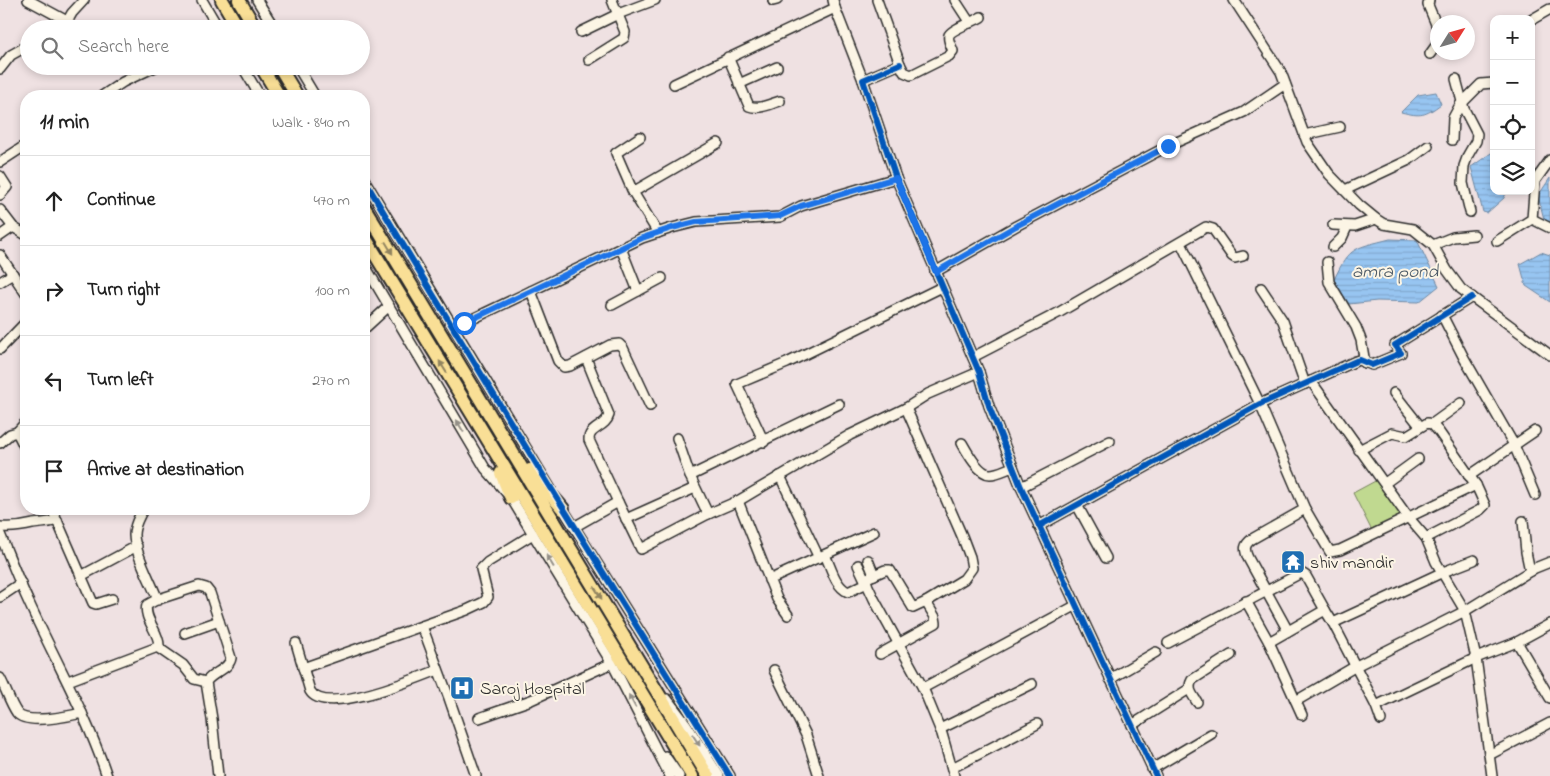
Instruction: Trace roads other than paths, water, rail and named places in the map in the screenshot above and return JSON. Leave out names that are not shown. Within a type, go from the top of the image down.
[{"type":"highway","points":[[222,0],[234,20]]},
{"type":"highway","points":[[239,0],[251,20]]},
{"type":"highway","points":[[267,75],[276,90]]},
{"type":"highway","points":[[284,75],[293,90]]},
{"type":"highway","points":[[370,217],[708,776]]},
{"type":"highway","points":[[370,246],[488,440],[537,531],[692,776]]},
{"type":"highway","points":[[497,426],[563,509]]},
{"type":"highway","points":[[488,440],[511,498]]},
{"type":"street","points":[[28,0],[68,20],[84,0]]},
{"type":"street","points":[[202,0],[214,20]]},
{"type":"street","points":[[258,0],[269,20]]},
{"type":"street","points":[[589,60],[624,38],[625,32],[612,0]]},
{"type":"street","points":[[581,32],[618,14],[655,0]]},
{"type":"street","points":[[877,0],[900,64],[904,72],[911,75],[948,56],[953,51],[949,35],[981,17]]},
{"type":"street","points":[[955,0],[970,23]]},
{"type":"street","points":[[1234,0],[1282,72],[1307,142],[1329,174],[1376,219],[1384,224],[1412,229],[1433,245],[1447,270],[1461,289],[1550,355]]},
{"type":"street","points":[[1428,0],[1432,15]]},
{"type":"street","points":[[674,84],[834,4],[863,80],[896,178],[973,357],[989,406],[1013,466],[1075,606],[1154,772],[1211,734]]},
{"type":"street","points":[[1535,18],[1550,10]]},
{"type":"street","points":[[0,69],[12,55],[20,50]]},
{"type":"street","points":[[728,57],[749,106],[754,108],[780,101]]},
{"type":"street","points":[[863,80],[900,64]]},
{"type":"street","points":[[739,84],[777,67]]},
{"type":"street","points":[[111,90],[138,75]]},
{"type":"street","points":[[247,75],[256,90]]},
{"type":"street","points":[[302,75],[311,90]]},
{"type":"street","points":[[1456,79],[1462,102],[1477,134],[1476,141],[1464,166],[1463,183],[1470,212]]},
{"type":"street","points":[[1452,140],[1453,118],[1456,110],[1481,84],[1490,83]]},
{"type":"street","points":[[936,272],[1016,226],[1168,146],[1244,112],[1285,84]]},
{"type":"street","points":[[1304,135],[1340,126]]},
{"type":"street","points":[[640,137],[616,153],[633,192],[658,233]]},
{"type":"street","points":[[633,192],[718,143]]},
{"type":"street","points":[[1345,190],[1409,160],[1428,146]]},
{"type":"street","points":[[0,162],[20,149]]},
{"type":"street","points":[[1532,219],[1535,181],[1550,160]]},
{"type":"street","points":[[0,176],[7,187],[0,195]]},
{"type":"street","points":[[454,330],[621,248],[672,228],[696,222],[780,216],[801,206],[896,178]]},
{"type":"street","points":[[370,189],[574,527],[730,776]]},
{"type":"street","points":[[0,210],[13,226],[20,231]]},
{"type":"street","points":[[1333,225],[1356,226],[1376,219]]},
{"type":"street","points":[[1532,219],[1540,225],[1550,228]]},
{"type":"street","points":[[1496,240],[1532,219]]},
{"type":"street","points":[[0,236],[13,226]]},
{"type":"street","points":[[973,357],[1058,313],[1209,227],[1213,229],[1232,256],[1235,258],[1243,256]]},
{"type":"street","points":[[1333,247],[1342,238],[1346,227]]},
{"type":"street","points":[[1433,245],[1453,237],[1474,235]]},
{"type":"street","points":[[1181,242],[1260,404],[1305,510],[1330,552],[1334,552],[1476,485]]},
{"type":"street","points":[[621,248],[638,291]]},
{"type":"street","points":[[0,255],[20,285]]},
{"type":"street","points":[[1327,262],[1330,282],[1356,327],[1361,340],[1365,363]]},
{"type":"street","points":[[0,282],[13,274]]},
{"type":"street","points":[[370,274],[485,468],[537,531],[612,663],[670,776]]},
{"type":"street","points":[[612,305],[662,278]]},
{"type":"street","points":[[764,442],[737,384],[787,363],[942,287]]},
{"type":"street","points":[[1261,288],[1283,321],[1308,383],[1408,517],[1426,538],[1436,562],[1465,611],[1476,658],[1492,776]]},
{"type":"street","points":[[531,291],[560,365],[564,367],[570,366],[610,345],[619,344],[623,348],[650,406]]},
{"type":"street","points":[[1039,526],[1260,404],[1356,361],[1360,360],[1372,365],[1400,353],[1395,345],[1472,297]]},
{"type":"street","points":[[370,323],[389,306]]},
{"type":"street","points":[[1442,315],[1464,358],[1514,445],[1535,495]]},
{"type":"street","points":[[0,349],[20,328]]},
{"type":"street","points":[[586,358],[609,415],[606,422],[590,433],[588,436],[589,440],[641,549],[708,514],[738,501],[850,435],[906,408],[928,394],[979,372]]},
{"type":"street","points":[[1394,394],[1420,426]]},
{"type":"street","points":[[1359,450],[1387,434],[1396,433],[1406,436],[1420,426],[1427,423],[1432,424],[1461,403]]},
{"type":"street","points":[[690,476],[764,442],[839,404]]},
{"type":"street","points":[[780,476],[822,556],[843,590],[848,592],[874,575],[888,569],[910,606],[916,608],[964,579],[972,568],[962,536],[906,408]]},
{"type":"street","points":[[1426,538],[1480,510],[1485,504],[1476,485],[1432,424]]},
{"type":"street","points":[[0,443],[20,429]]},
{"type":"street","points":[[1469,476],[1535,431]]},
{"type":"street","points":[[17,432],[20,438]]},
{"type":"street","points":[[677,438],[690,476],[708,514]]},
{"type":"street","points":[[1022,487],[1110,440]]},
{"type":"street","points":[[962,443],[984,473],[995,473],[1013,466]]},
{"type":"street","points":[[1385,484],[1418,460]]},
{"type":"street","points":[[626,519],[695,488]]},
{"type":"street","points":[[738,501],[777,599],[788,615]]},
{"type":"street","points":[[574,527],[618,502]]},
{"type":"street","points":[[1077,505],[1106,558]]},
{"type":"street","points":[[1288,631],[1248,558],[1245,545],[1252,539],[1305,510]]},
{"type":"street","points":[[55,515],[93,603],[96,604],[112,599]]},
{"type":"street","points":[[139,515],[134,534],[158,600]]},
{"type":"street","points":[[0,527],[24,527],[58,520]]},
{"type":"street","points":[[1523,521],[1530,571]]},
{"type":"street","points":[[303,668],[484,602],[488,597],[481,568],[537,531]]},
{"type":"street","points":[[770,580],[874,532]]},
{"type":"street","points":[[0,534],[2,548],[68,681],[107,776]]},
{"type":"street","points":[[81,576],[137,546]]},
{"type":"street","points":[[868,560],[874,575]]},
{"type":"street","points":[[1333,623],[1443,572],[1474,560]]},
{"type":"street","points":[[1296,701],[1356,666],[1465,611],[1530,571],[1550,562]]},
{"type":"street","points":[[858,565],[923,688],[940,729],[953,772],[1037,724]]},
{"type":"street","points":[[1168,643],[1246,601],[1303,574],[1306,576],[1356,666],[1381,720]]},
{"type":"street","points":[[0,597],[21,583]]},
{"type":"street","points":[[68,681],[157,647],[159,640],[146,608],[150,603],[203,586],[210,594],[231,660],[206,682],[218,776]]},
{"type":"street","points":[[1246,601],[1269,642],[1302,715]]},
{"type":"street","points":[[880,654],[936,623],[935,617],[926,602]]},
{"type":"street","points":[[923,688],[1075,606]]},
{"type":"street","points":[[1269,642],[1325,610]]},
{"type":"street","points":[[185,633],[219,621]]},
{"type":"street","points":[[1376,706],[1476,658],[1516,642],[1550,624]]},
{"type":"street","points":[[422,626],[476,776]]},
{"type":"street","points":[[1516,642],[1550,698]]},
{"type":"street","points":[[296,643],[312,695],[315,697],[331,699],[357,698],[438,670]]},
{"type":"street","points":[[157,647],[182,665],[194,679],[206,682]]},
{"type":"street","points":[[1110,679],[1156,652]]},
{"type":"street","points":[[1197,702],[1189,685],[1192,680],[1231,655]]},
{"type":"street","points":[[638,658],[686,724],[719,776]]},
{"type":"street","points":[[479,718],[531,700],[612,663]]},
{"type":"street","points":[[774,670],[806,735],[819,776]]},
{"type":"street","points":[[0,678],[17,712],[22,717],[42,719],[82,713]]},
{"type":"street","points":[[940,729],[1032,684]]},
{"type":"street","points":[[1132,725],[1190,689]]},
{"type":"street","points":[[644,723],[679,776]]},
{"type":"street","points":[[1490,754],[1550,723]]},
{"type":"water","points":[[1436,92],[1441,104],[1431,111],[1418,115],[1401,112],[1418,95]]},
{"type":"water","points":[[1490,154],[1490,195],[1505,195],[1487,213],[1483,212],[1471,167]]},
{"type":"water","points":[[1550,178],[1550,225],[1545,223],[1538,196]]},
{"type":"water","name":"amra pond","points":[[1390,239],[1417,240],[1439,286],[1419,302],[1377,301],[1349,304],[1334,280],[1344,261],[1349,254],[1361,247]]},
{"type":"water","points":[[1541,252],[1550,255],[1550,302],[1526,286],[1520,264]]},
{"type":"place","name":"shiv mandir","points":[[1293,562]]},
{"type":"place","name":"Saroj Hospital","points":[[462,688]]}]
